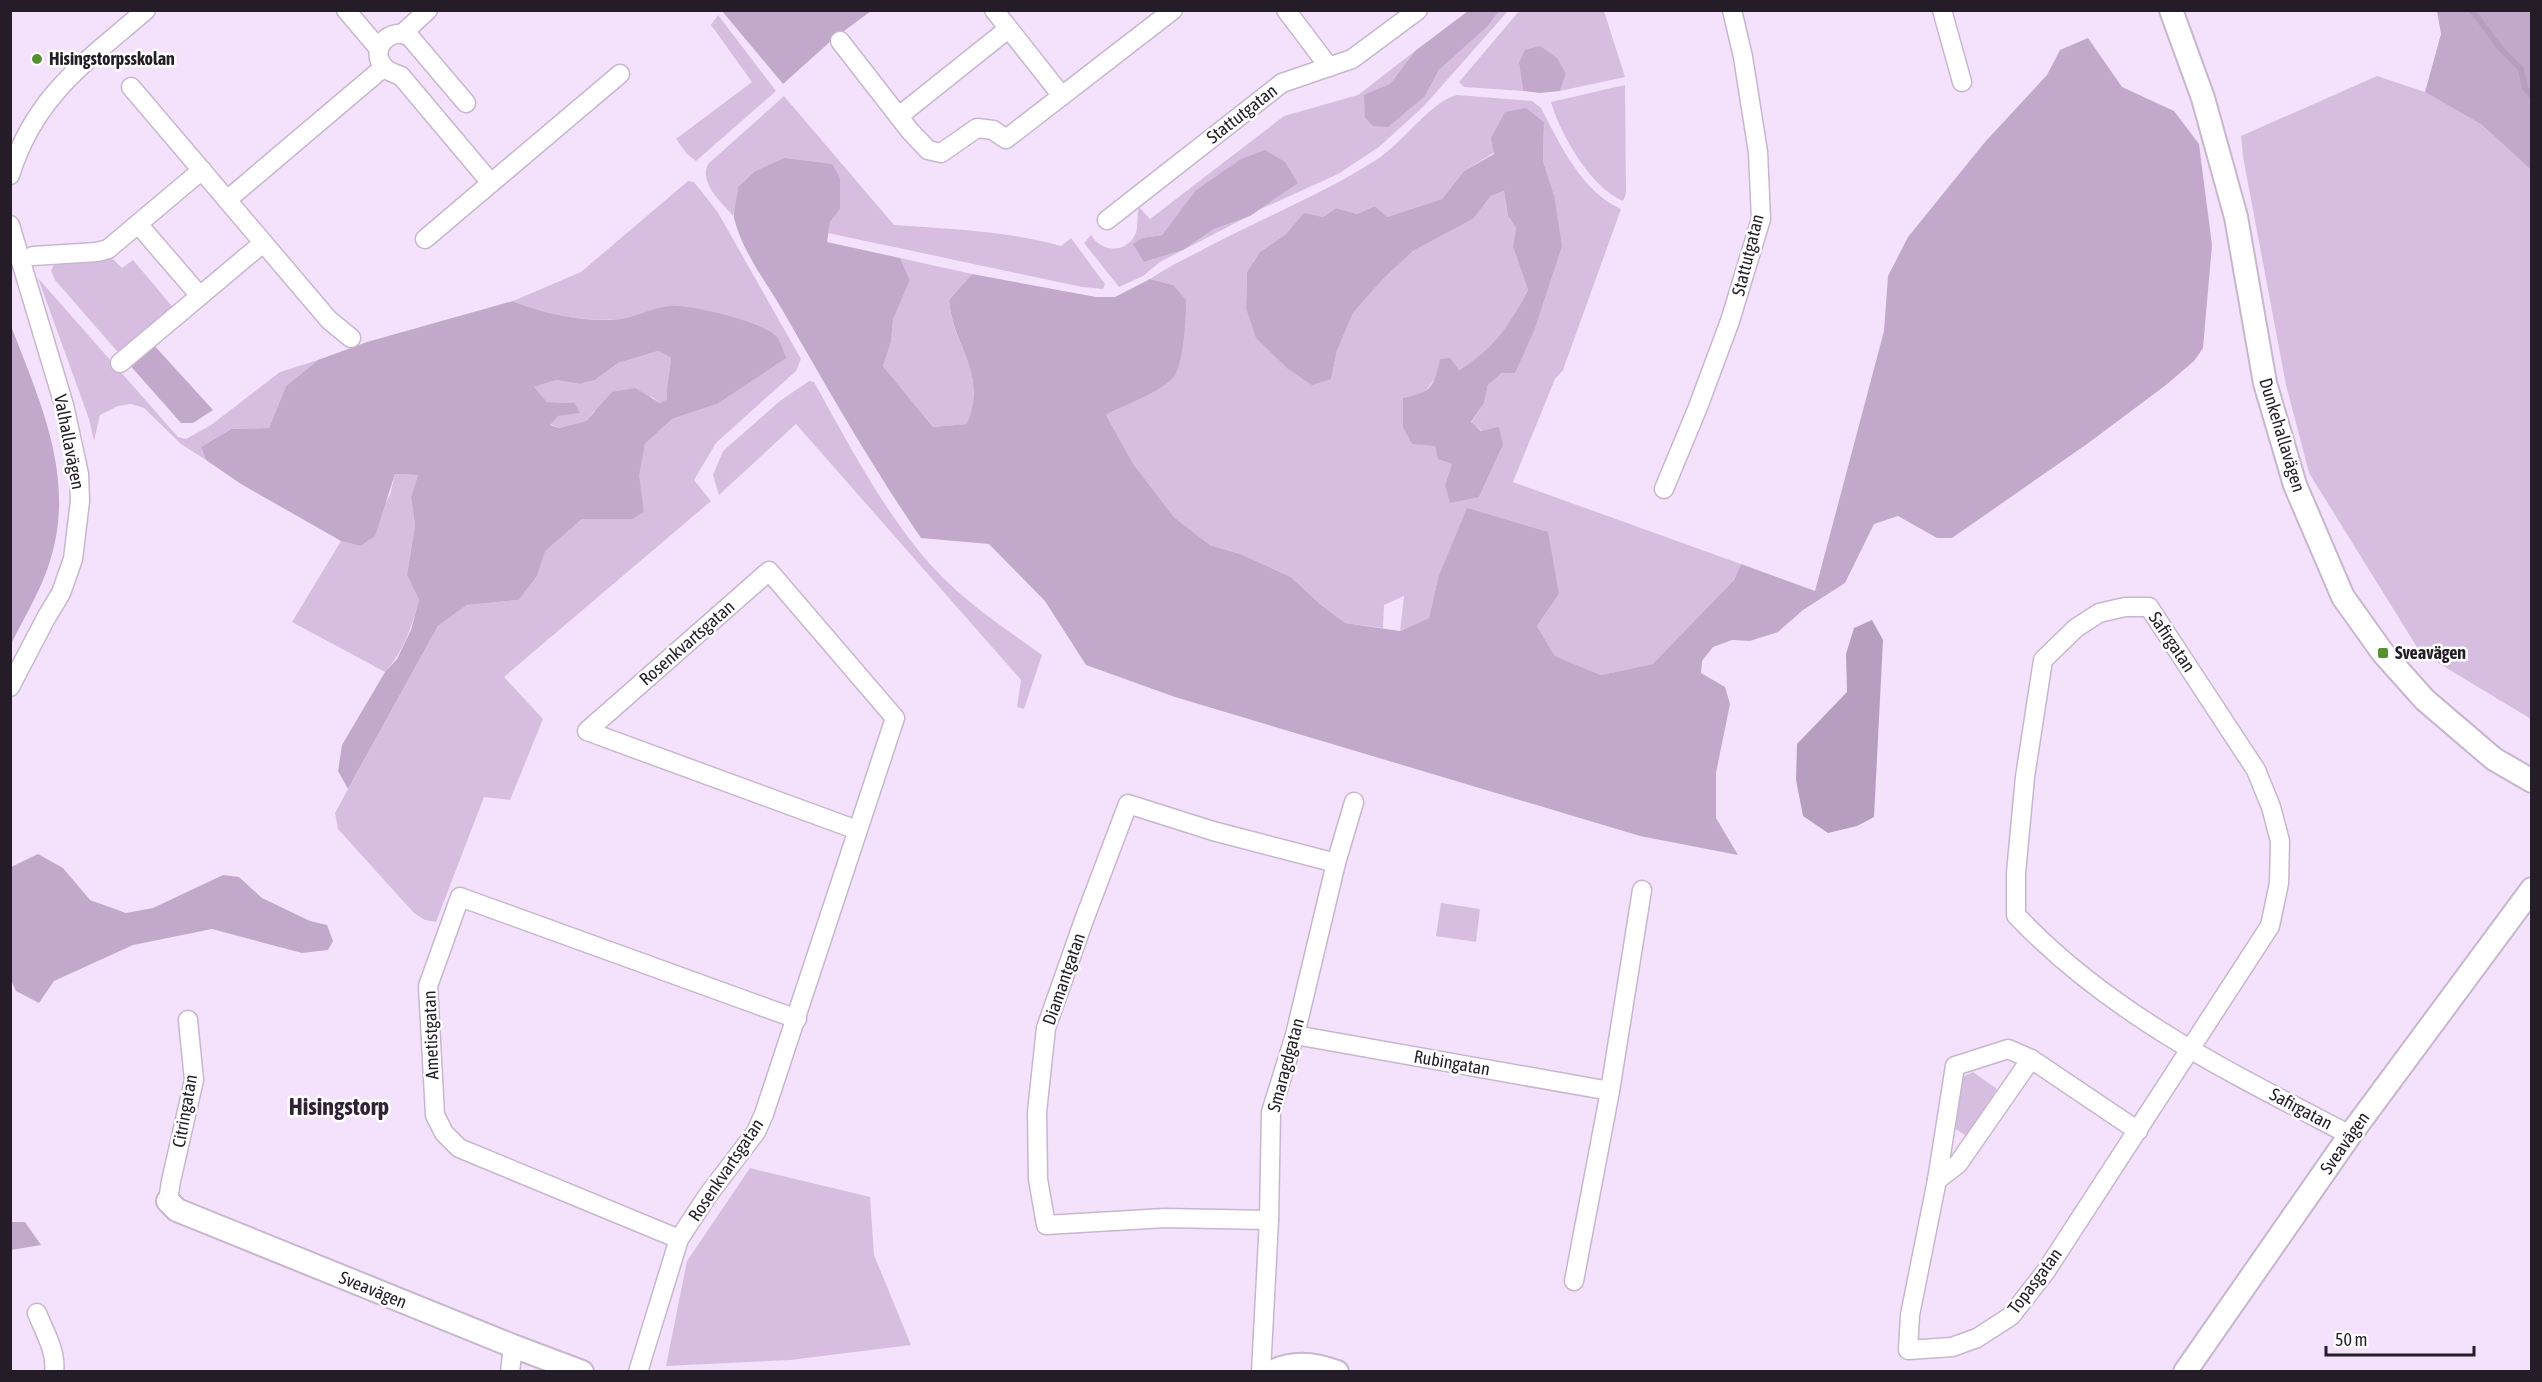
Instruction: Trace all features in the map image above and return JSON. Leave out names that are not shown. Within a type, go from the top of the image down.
[{"type":"street","points":[[10,175],[18,150],[33,121],[51,97],[70,77],[146,10]]},
{"type":"street","points":[[346,10],[381,58],[401,76],[491,183]]},
{"type":"street","points":[[227,200],[381,58],[384,39],[390,35],[403,33],[428,10]]},
{"type":"street","points":[[994,10],[1062,96]]},
{"type":"street","points":[[840,41],[928,150],[941,153],[977,128],[993,130],[1006,139],[1173,10]]},
{"type":"street","points":[[1286,10],[1329,66]]},
{"type":"street","name":"Stattutgatan","points":[[1107,220],[1282,83],[1352,58],[1418,10]]},
{"type":"street","name":"Stattutgatan","points":[[1664,489],[1730,321],[1761,219],[1758,152],[1743,57],[1732,10]]},
{"type":"street","points":[[1942,10],[1962,82]]},
{"type":"street","name":"Dunkehallavägen","points":[[2171,10],[2203,98],[2236,217],[2265,383],[2295,485],[2343,597],[2383,653],[2425,700],[2494,759],[2532,781]]},
{"type":"street","points":[[899,116],[1008,29]]},
{"type":"street","points":[[403,33],[414,41],[466,103]]},
{"type":"street","points":[[425,239],[620,74]]},
{"type":"street","points":[[131,87],[329,320],[351,338]]},
{"type":"street","points":[[33,256],[103,251],[202,171]]},
{"type":"street","points":[[138,224],[200,296]]},
{"type":"street","name":"Valhallavägen","points":[[10,225],[64,405],[79,474],[80,501],[73,560],[61,593],[10,687]]},
{"type":"street","points":[[120,363],[263,243]]},
{"type":"street","name":"Rosenkvartsgatan","points":[[638,1371],[678,1239],[756,1132],[797,1019],[895,718],[769,571],[587,731],[857,830]]},
{"type":"street","name":"Safirgatan","points":[[2189,1050],[2270,926],[2279,883],[2280,841],[2271,807],[2256,770],[2149,607],[2125,607],[2099,613],[2076,628],[2043,660],[2025,777],[2016,873],[2016,915],[2038,938],[2097,989],[2189,1050],[2350,1135]]},
{"type":"street","name":"Smaragdgatan","points":[[1261,1371],[1269,1220],[1271,1112],[1295,1035],[1336,863],[1354,802]]},
{"type":"street","name":"Diamantgatan","points":[[1269,1220],[1165,1218],[1046,1225],[1038,1179],[1037,1112],[1046,1028],[1128,804],[1213,831],[1336,863]]},
{"type":"street","name":"Sveavägen","points":[[2185,1371],[2350,1135],[2532,889]]},
{"type":"street","points":[[1574,1281],[1610,1091],[1642,890]]},
{"type":"street","name":"Ametistgatan","points":[[678,1239],[459,1148],[444,1133],[435,1115],[428,986],[460,897],[797,1019]]},
{"type":"street","name":"Citringatan","points":[[168,1201],[194,1080],[188,1020]]},
{"type":"street","name":"Rubingatan","points":[[1295,1035],[1610,1091]]},
{"type":"street","name":"Topasgatan","points":[[2138,1131],[2031,1059],[2008,1049],[1955,1066],[1937,1180],[1910,1315],[1908,1350],[1952,1347],[1977,1338],[2011,1316],[2046,1271],[2138,1131],[2189,1050]]},
{"type":"street","points":[[1937,1180],[1958,1164],[2031,1059]]},
{"type":"street","name":"Sveavägen","points":[[168,1201],[177,1210],[513,1346],[582,1371]]},
{"type":"street","points":[[37,1313],[52,1351],[54,1371]]},
{"type":"street","points":[[510,1371],[513,1346]]},
{"type":"street","points":[[1272,1371],[1296,1365],[1323,1367],[1337,1371]]},
{"type":"shaded area","points":[[1520,10],[1604,11],[1625,77],[1560,91],[1566,74],[1519,63],[1523,91],[1464,87],[1459,82]]},
{"type":"shaded area","points":[[722,11],[871,11],[832,40],[783,84]]},
{"type":"shaded area","points":[[1468,11],[1499,11],[1488,26],[1439,70],[1425,96],[1388,127],[1373,126],[1365,118],[1364,95],[1390,84],[1415,51]]},
{"type":"shaded area","points":[[1499,11],[1508,11],[1424,106],[1379,147],[1338,174],[1259,210],[1297,183],[1195,191],[1162,235],[1142,238],[1144,262],[1183,250],[1214,229],[1249,216],[1160,262],[1143,276],[1119,287],[1084,243],[1091,235],[1095,241],[1107,247],[1119,248],[1125,245],[1135,235],[1139,207],[1150,219],[1284,116],[1358,95],[1415,51],[1390,84],[1425,96],[1439,70],[1488,26]]},
{"type":"shaded area","points":[[2437,11],[2531,11],[2531,170],[2482,125],[2425,92],[2441,34]]},
{"type":"shaded area","points":[[718,15],[776,91],[696,161],[687,154],[676,139],[752,82],[711,25]]},
{"type":"shaded area","points":[[2088,38],[2122,87],[2174,111],[2199,144],[2212,245],[2203,348],[2194,361],[2166,385],[2087,444],[1952,538],[1937,538],[1898,516],[1874,524],[1845,583],[1803,610],[1778,632],[1750,641],[1732,640],[1713,647],[1702,661],[1701,673],[1725,687],[1730,704],[1716,773],[1716,818],[1738,855],[1640,836],[1175,697],[1086,665],[1045,601],[989,544],[921,538],[867,454],[755,266],[734,218],[738,187],[755,171],[784,158],[832,164],[840,178],[840,209],[830,222],[827,242],[900,258],[910,280],[893,320],[891,342],[883,366],[933,427],[967,424],[972,406],[974,389],[972,375],[956,332],[949,300],[972,274],[1096,297],[1115,297],[1150,279],[1173,285],[1186,300],[1182,349],[1175,375],[1153,392],[1106,415],[1134,465],[1174,517],[1210,545],[1243,555],[1291,577],[1345,623],[1400,631],[1429,618],[1438,578],[1467,508],[1548,532],[1559,594],[1537,626],[1555,656],[1601,675],[1653,664],[1734,580],[1741,564],[1815,591],[1884,331],[1888,276],[1908,237],[1985,142],[2047,75],[2060,50]]},
{"type":"shaded area","points":[[1540,46],[1557,58],[1566,74],[1560,91],[1540,93],[1523,91],[1519,63],[1525,50]]},
{"type":"shaded area","points":[[2377,76],[2425,92],[2482,125],[2531,170],[2531,719],[2420,652],[2309,473],[2286,385],[2241,136]]},
{"type":"shaded area","points":[[1625,85],[1626,194],[1623,201],[1600,185],[1578,159],[1555,115],[1551,102]]},
{"type":"shaded area","points":[[1457,95],[1532,101],[1541,108],[1564,151],[1583,179],[1594,191],[1621,209],[1563,370],[1555,379],[1513,482],[1741,564],[1734,580],[1654,664],[1601,675],[1555,656],[1537,626],[1559,594],[1438,578],[1429,618],[1400,631],[1404,596],[1384,605],[1383,628],[1345,623],[1291,577],[1243,555],[1210,545],[1174,517],[1134,465],[1106,415],[1154,391],[1173,285],[1150,279],[1169,267],[1355,173],[1386,153],[1437,105]],"holes":[[[1544,122],[1543,161],[1554,195],[1515,373],[1502,373],[1488,385],[1484,403],[1471,423],[1503,445],[1479,497],[1445,485],[1452,464],[1435,446],[1403,399],[1423,394],[1435,379],[1458,370],[1481,357],[1508,327],[1528,290],[1513,247],[1516,228],[1508,216],[1504,191],[1491,196],[1473,219],[1413,251],[1383,279],[1353,313],[1337,351],[1331,379],[1246,308],[1247,272],[1260,252],[1286,234],[1304,214],[1323,217],[1336,208],[1357,214],[1375,206],[1387,217],[1442,199],[1464,171]]]},
{"type":"shaded area","points":[[784,96],[894,225],[999,234],[1061,246],[1071,238],[1105,284],[1103,289],[1082,287],[828,233],[830,222],[840,209],[784,158],[755,171],[738,187],[733,216],[709,185],[706,178],[708,164]]},
{"type":"shaded area","points":[[1526,108],[1544,122],[1543,161],[1554,195],[1562,246],[1534,331],[1515,373],[1502,373],[1488,385],[1484,403],[1471,422],[1481,431],[1499,427],[1503,445],[1479,497],[1450,503],[1445,485],[1452,464],[1438,459],[1435,446],[1412,444],[1403,427],[1403,398],[1430,387],[1436,376],[1440,359],[1450,358],[1459,370],[1482,354],[1500,336],[1528,290],[1513,247],[1516,228],[1508,216],[1504,191],[1491,196],[1473,219],[1413,251],[1383,279],[1353,313],[1337,351],[1331,379],[1312,385],[1288,369],[1256,338],[1246,308],[1247,272],[1260,252],[1286,234],[1304,213],[1323,217],[1336,208],[1357,214],[1375,206],[1387,217],[1442,199],[1464,171],[1494,154],[1491,138],[1505,112]]},
{"type":"shaded area","points":[[1265,150],[1285,162],[1298,183],[1250,216],[1214,229],[1183,250],[1144,262],[1133,244],[1142,238],[1162,235],[1195,191],[1241,159]]},
{"type":"shaded area","points":[[688,181],[694,182],[717,211],[801,359],[796,371],[716,443],[694,480],[711,501],[504,677],[543,719],[510,800],[484,797],[436,922],[425,920],[414,913],[338,829],[335,813],[438,626],[467,605],[519,600],[537,576],[544,551],[582,519],[633,519],[644,512],[638,475],[645,444],[672,419],[717,404],[670,306],[638,316],[606,320],[551,314],[513,301],[581,272]]},
{"type":"shaded area","points":[[109,255],[122,268],[133,260],[176,311],[129,350],[117,351],[55,280],[51,271],[55,262]]},
{"type":"shaded area","points":[[900,258],[972,274],[949,300],[956,332],[967,360],[974,388],[973,405],[968,424],[933,427],[883,366],[891,342],[893,320],[910,280]]},
{"type":"shaded area","points":[[38,278],[178,437],[186,439],[211,425],[280,372],[318,360],[286,386],[269,428],[231,429],[201,447],[206,460],[181,444],[144,408],[131,404],[118,406],[100,415],[94,441],[89,419]]},
{"type":"shaded area","points":[[513,301],[538,310],[594,320],[620,319],[663,307],[679,306],[726,315],[770,331],[777,337],[786,358],[717,404],[672,419],[645,444],[639,475],[644,512],[633,519],[582,519],[545,551],[537,576],[519,600],[467,605],[438,626],[348,789],[338,771],[342,745],[385,672],[397,659],[411,630],[419,600],[407,575],[415,525],[411,497],[418,475],[395,474],[375,536],[360,546],[341,541],[241,484],[206,460],[201,447],[231,429],[269,428],[286,386],[318,360],[367,342]],"holes":[[[658,351],[671,358],[667,399],[660,403],[635,388],[612,392],[586,421],[559,428],[550,425],[558,416],[580,413],[575,403],[547,402],[534,387],[556,380],[580,384],[595,380],[618,363]]]},
{"type":"shaded area","points":[[10,323],[44,414],[58,475],[59,506],[56,537],[47,570],[11,644]]},
{"type":"shaded area","points":[[152,343],[213,410],[193,423],[181,423],[127,362]]},
{"type":"shaded area","points":[[658,351],[671,358],[667,399],[660,403],[652,397],[594,411],[586,421],[559,428],[550,424],[558,416],[579,412],[575,403],[547,402],[533,387],[556,380],[580,384],[595,380],[618,363]]},
{"type":"shaded area","points":[[809,381],[814,382],[878,493],[923,556],[964,597],[1042,655],[1024,709],[1017,707],[1021,680],[796,424],[719,495],[713,475],[723,451],[780,401]]},
{"type":"shaded area","points":[[395,474],[418,475],[411,497],[415,525],[407,575],[419,600],[406,638],[397,656],[385,672],[292,622],[341,541],[360,546],[390,495]]},
{"type":"shaded area","points":[[1872,620],[1883,640],[1874,817],[1857,826],[1828,833],[1803,816],[1796,780],[1797,744],[1847,692],[1846,654],[1854,628]]},
{"type":"shaded area","points":[[38,854],[63,868],[90,900],[126,913],[153,908],[223,875],[239,877],[262,898],[310,921],[327,925],[333,941],[328,950],[302,953],[212,929],[133,945],[54,981],[39,1003],[16,991],[10,978],[11,867]]},
{"type":"shaded area","points":[[1441,903],[1480,909],[1476,942],[1436,936]]},
{"type":"shaded area","points":[[1973,1072],[1997,1089],[1966,1136],[1950,1125],[1958,1079]]},
{"type":"shaded area","points":[[750,1168],[870,1197],[874,1255],[911,1345],[790,1360],[666,1366],[687,1261]]},
{"type":"shaded area","points":[[11,1222],[25,1222],[41,1245],[11,1250]]},
{"type":"waterway","points":[[2472,10],[2501,49],[2521,69],[2525,88],[2532,96]]},
{"type":"place","name":"Hisingstorpsskolan","points":[[37,59]]},
{"type":"place","name":"Sveavägen","points":[[2383,653]]},
{"type":"district","name":"Hisingstorp","points":[[339,1107]]}]
